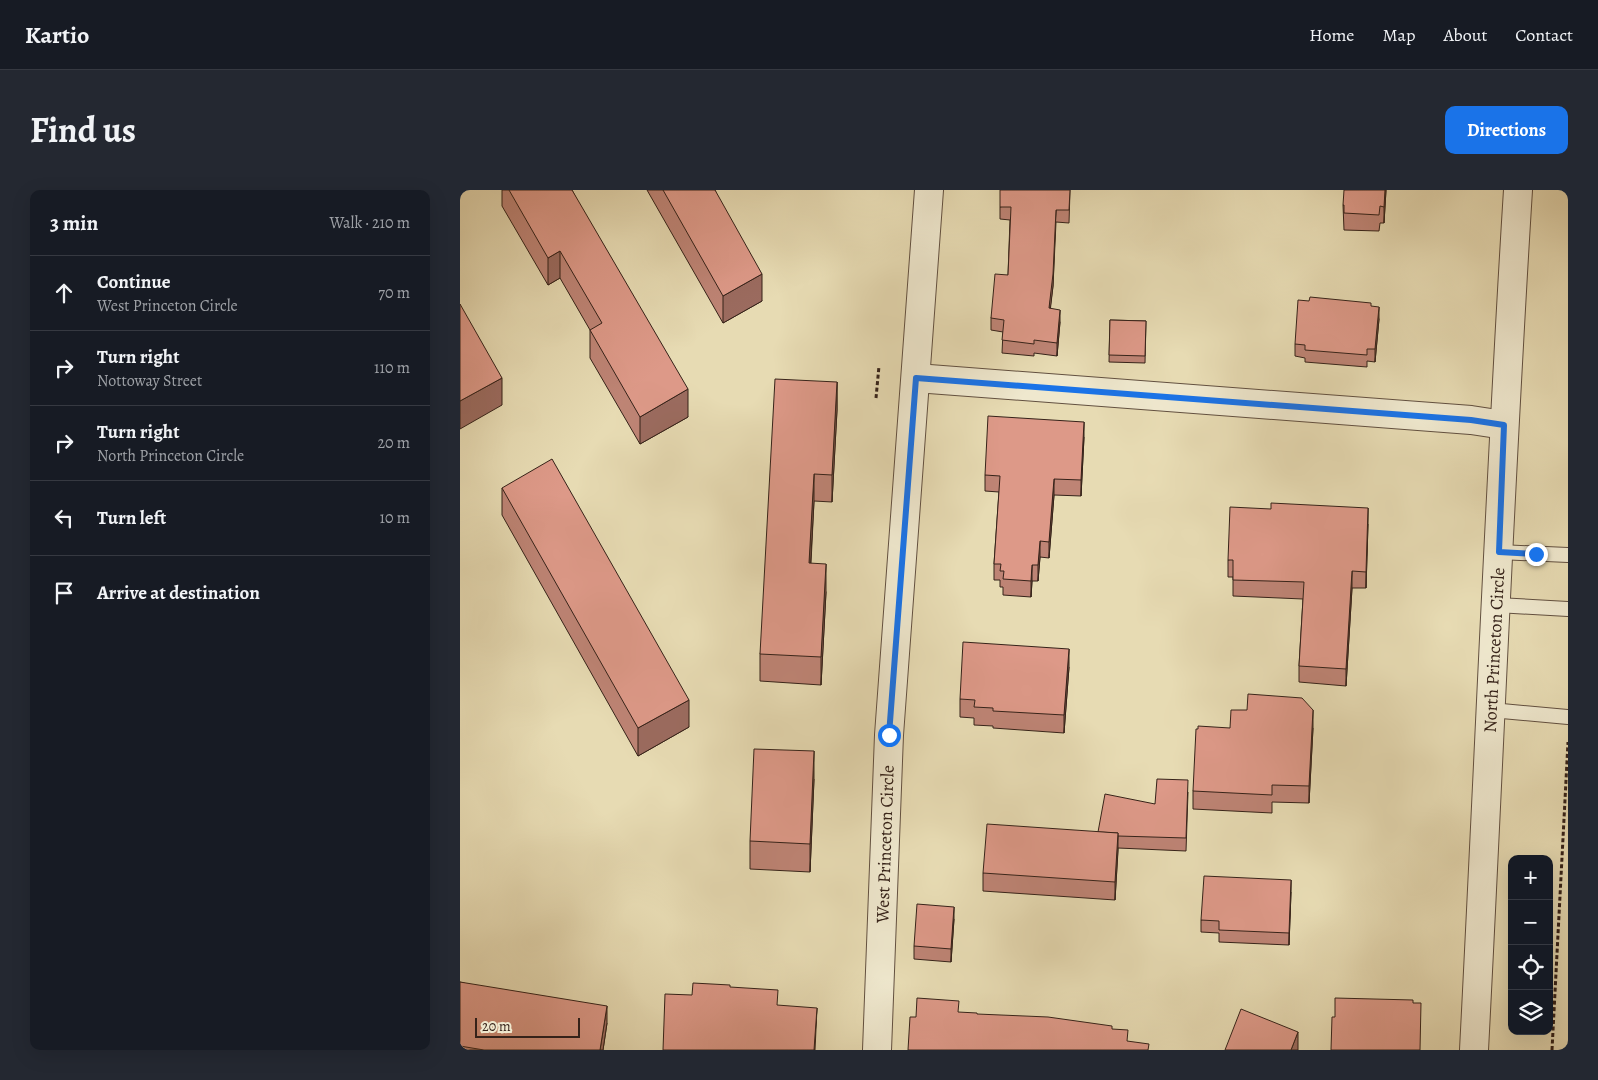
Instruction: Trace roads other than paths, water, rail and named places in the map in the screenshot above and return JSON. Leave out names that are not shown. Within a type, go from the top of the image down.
[{"type":"street","name":"West Princeton Circle","points":[[877,1050],[889,735],[929,190]]},
{"type":"street","name":"North Princeton Circle","points":[[1474,1050],[1492,710],[1504,425],[1518,190]]},
{"type":"street","points":[[916,378],[1471,420],[1504,425]]},
{"type":"lane","points":[[1499,552],[1568,555]]},
{"type":"lane","points":[[1497,605],[1568,609]]},
{"type":"lane","points":[[1492,710],[1568,717]]}]
